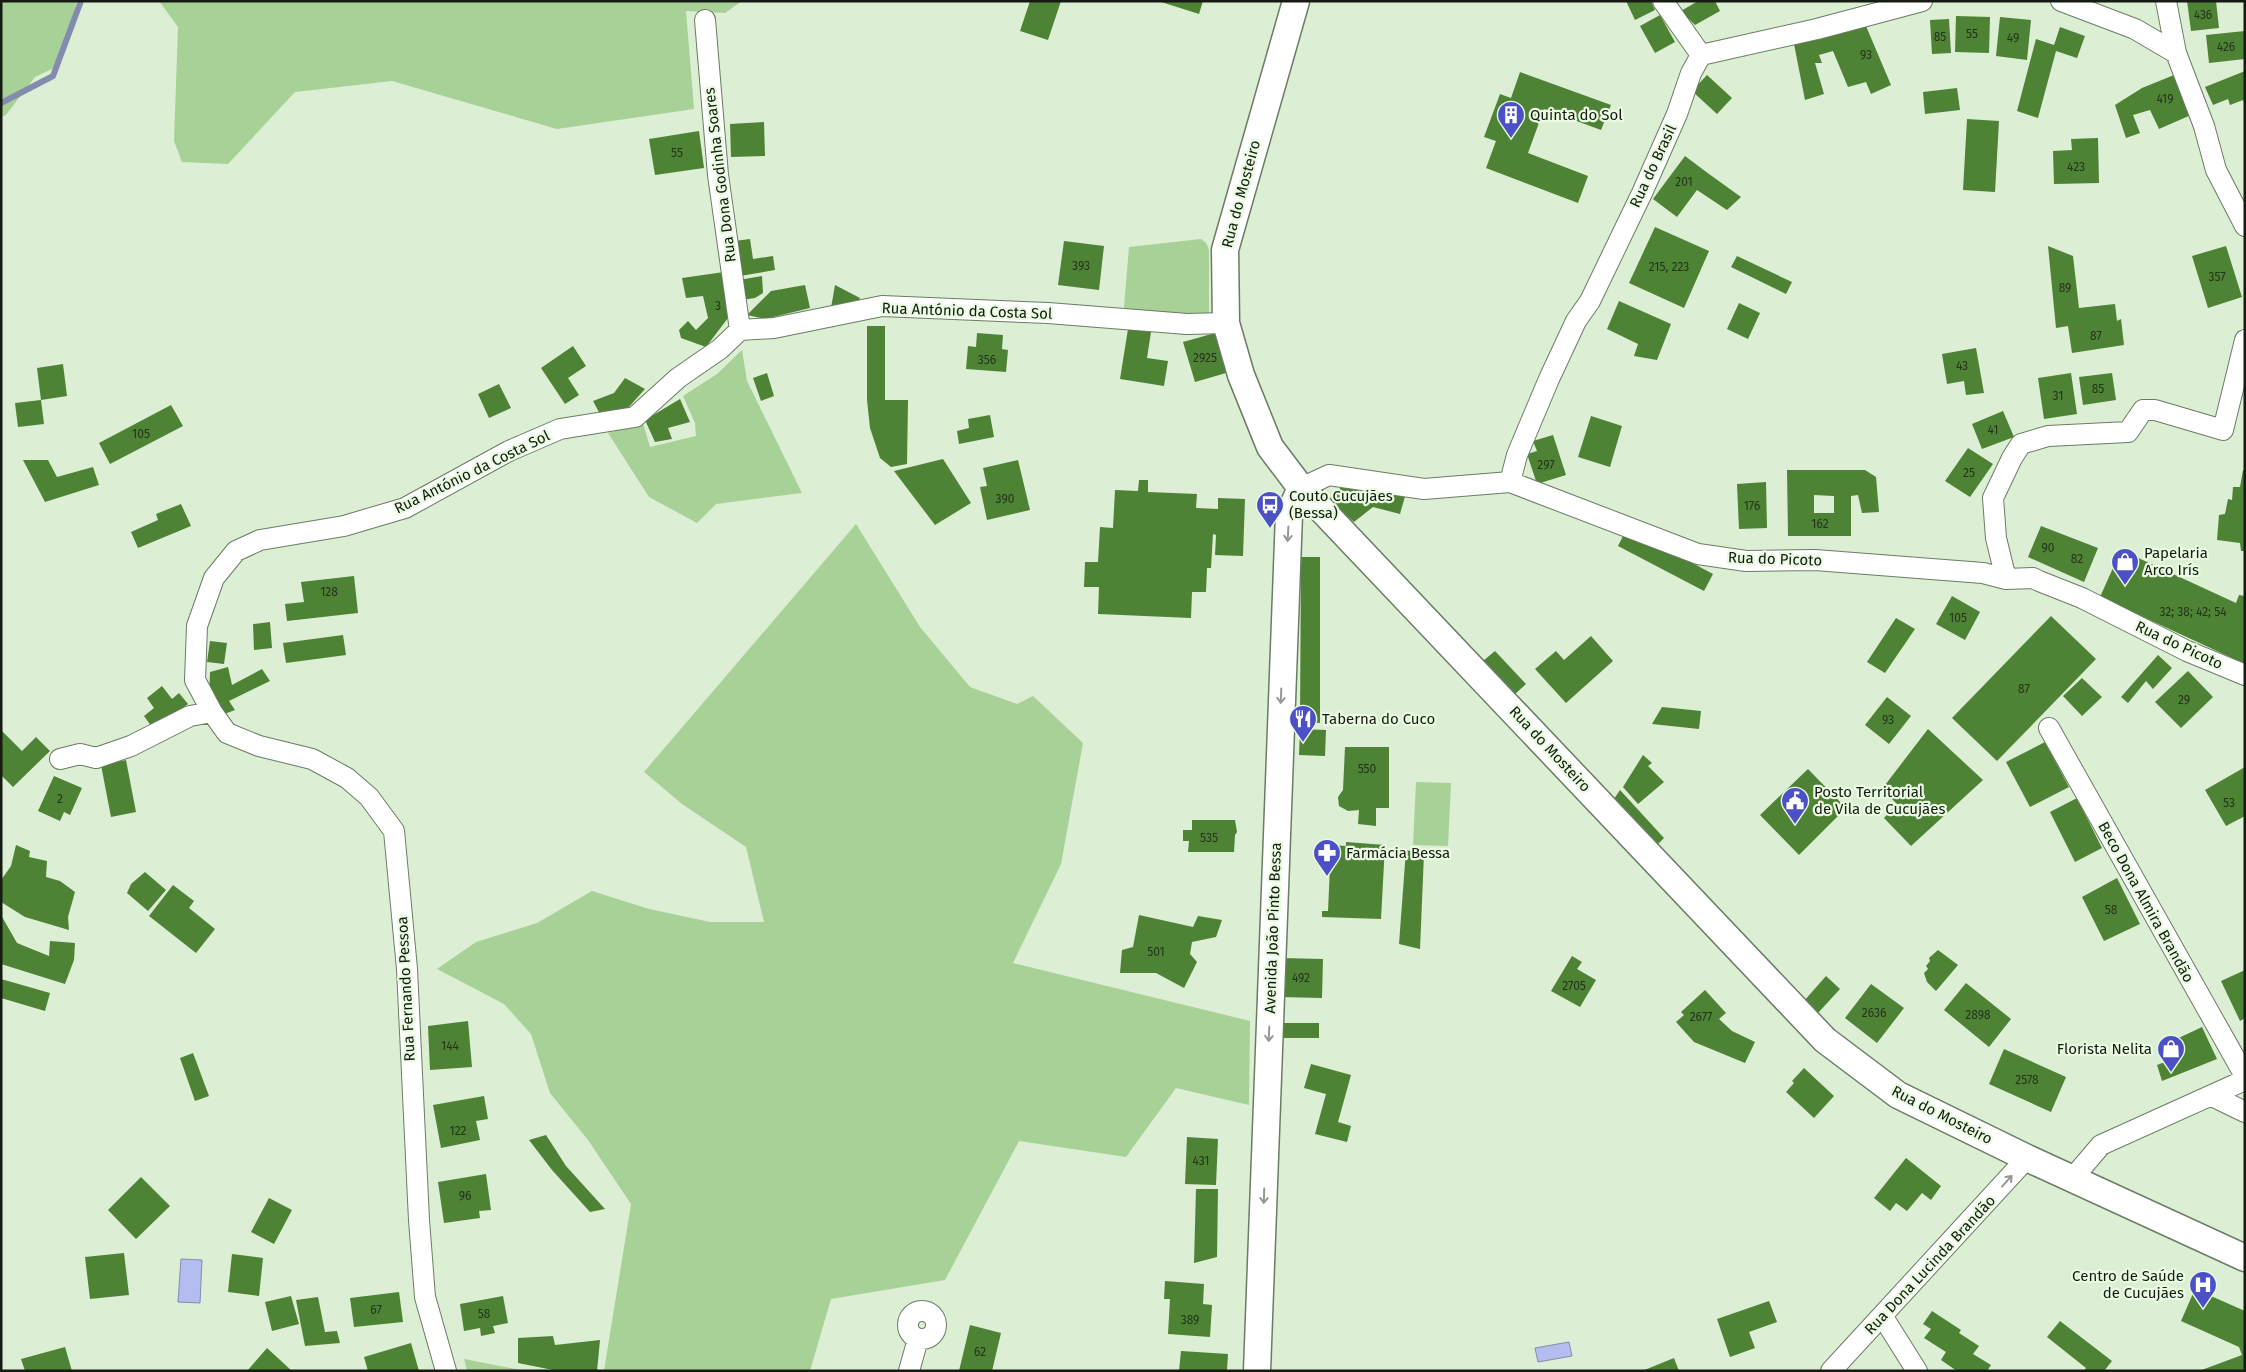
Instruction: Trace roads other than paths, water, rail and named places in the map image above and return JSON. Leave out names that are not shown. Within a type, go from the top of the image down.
[{"type":"main road","name":"Rua do Mosteiro","points":[[1296,1],[1225,250],[1226,323],[1241,376],[1270,447],[1302,488],[1825,1040],[1898,1095],[2027,1158],[2245,1258]]},
{"type":"main road","name":"Avenida João Pinto Bessa","points":[[1257,1371],[1289,514],[1302,488]]},
{"type":"street","points":[[1663,1],[1701,55],[1817,29],[1922,1]]},
{"type":"street","points":[[2061,1],[2135,29],[2176,53]]},
{"type":"street","points":[[2166,1],[2176,53],[2204,126],[2216,170],[2245,226]]},
{"type":"street","name":"Rua Dona Godinha Soares","points":[[705,20],[718,175],[740,330]]},
{"type":"street","name":"Rua do Brasil","points":[[1510,482],[1517,455],[1549,379],[1576,321],[1590,301],[1642,193],[1677,114],[1691,73],[1701,55]]},
{"type":"street","name":"Rua António da Costa Sol","points":[[212,712],[196,680],[197,626],[214,578],[236,551],[260,540],[344,526],[405,508],[509,451],[560,429],[636,417],[678,378],[720,349],[740,330],[774,328],[882,306],[1048,313],[1186,324],[1226,323]]},
{"type":"street","points":[[2006,580],[1996,538],[1993,498],[2012,458],[2021,444],[2048,436],[2128,432],[2143,410],[2155,410],[2223,430],[2245,340]]},
{"type":"street","name":"Rua do Picoto","points":[[1302,488],[1329,475],[1424,488],[1510,482],[1698,554],[1746,561],[1815,560],[1983,573],[2006,580],[2033,578],[2082,598],[2186,651],[2245,675]]},
{"type":"street","points":[[60,759],[80,754],[96,758],[131,746],[190,716],[212,712]]},
{"type":"street","name":"Rua Fernando Pessoa","points":[[212,712],[227,733],[259,746],[312,759],[347,778],[370,797],[394,831],[407,969],[419,1220],[425,1297],[446,1371]]},
{"type":"street","name":"Beco Dona Almira Brandão","points":[[2049,728],[2245,1078]]},
{"type":"street","points":[[2072,1179],[2101,1145],[2212,1096],[2245,1078]]},
{"type":"street","points":[[2212,1096],[2245,1112]]},
{"type":"street","name":"Rua Dona Lucinda Brandão","points":[[1831,1371],[1883,1317],[2027,1158]]},
{"type":"street","points":[[1883,1317],[1917,1371]]},
{"type":"street","points":[[909,1371],[918,1339]]},
{"type":"water","points":[[181,1259],[202,1260],[200,1303],[178,1302]]},
{"type":"water","points":[[1569,1342],[1572,1356],[1538,1362],[1535,1348]]},
{"type":"waterway","points":[[1,103],[53,76],[81,1]]},
{"type":"place","name":"Quinta do Sol","points":[[1511,139]]},
{"type":"place","name":"Couto Cucujães (Bessa)","points":[[1270,529]]},
{"type":"place","name":"Papelaria Arco Irís","points":[[2125,586]]},
{"type":"place","name":"Taberna do Cuco","points":[[1303,743]]},
{"type":"place","name":"Posto Territorial de Vila de Cucujães","points":[[1795,825]]},
{"type":"place","name":"Farmácia Bessa","points":[[1327,877]]},
{"type":"place","name":"Florista Nelita","points":[[2171,1073]]},
{"type":"place","name":"Centro de Saúde de Cucujães","points":[[2203,1309]]}]
